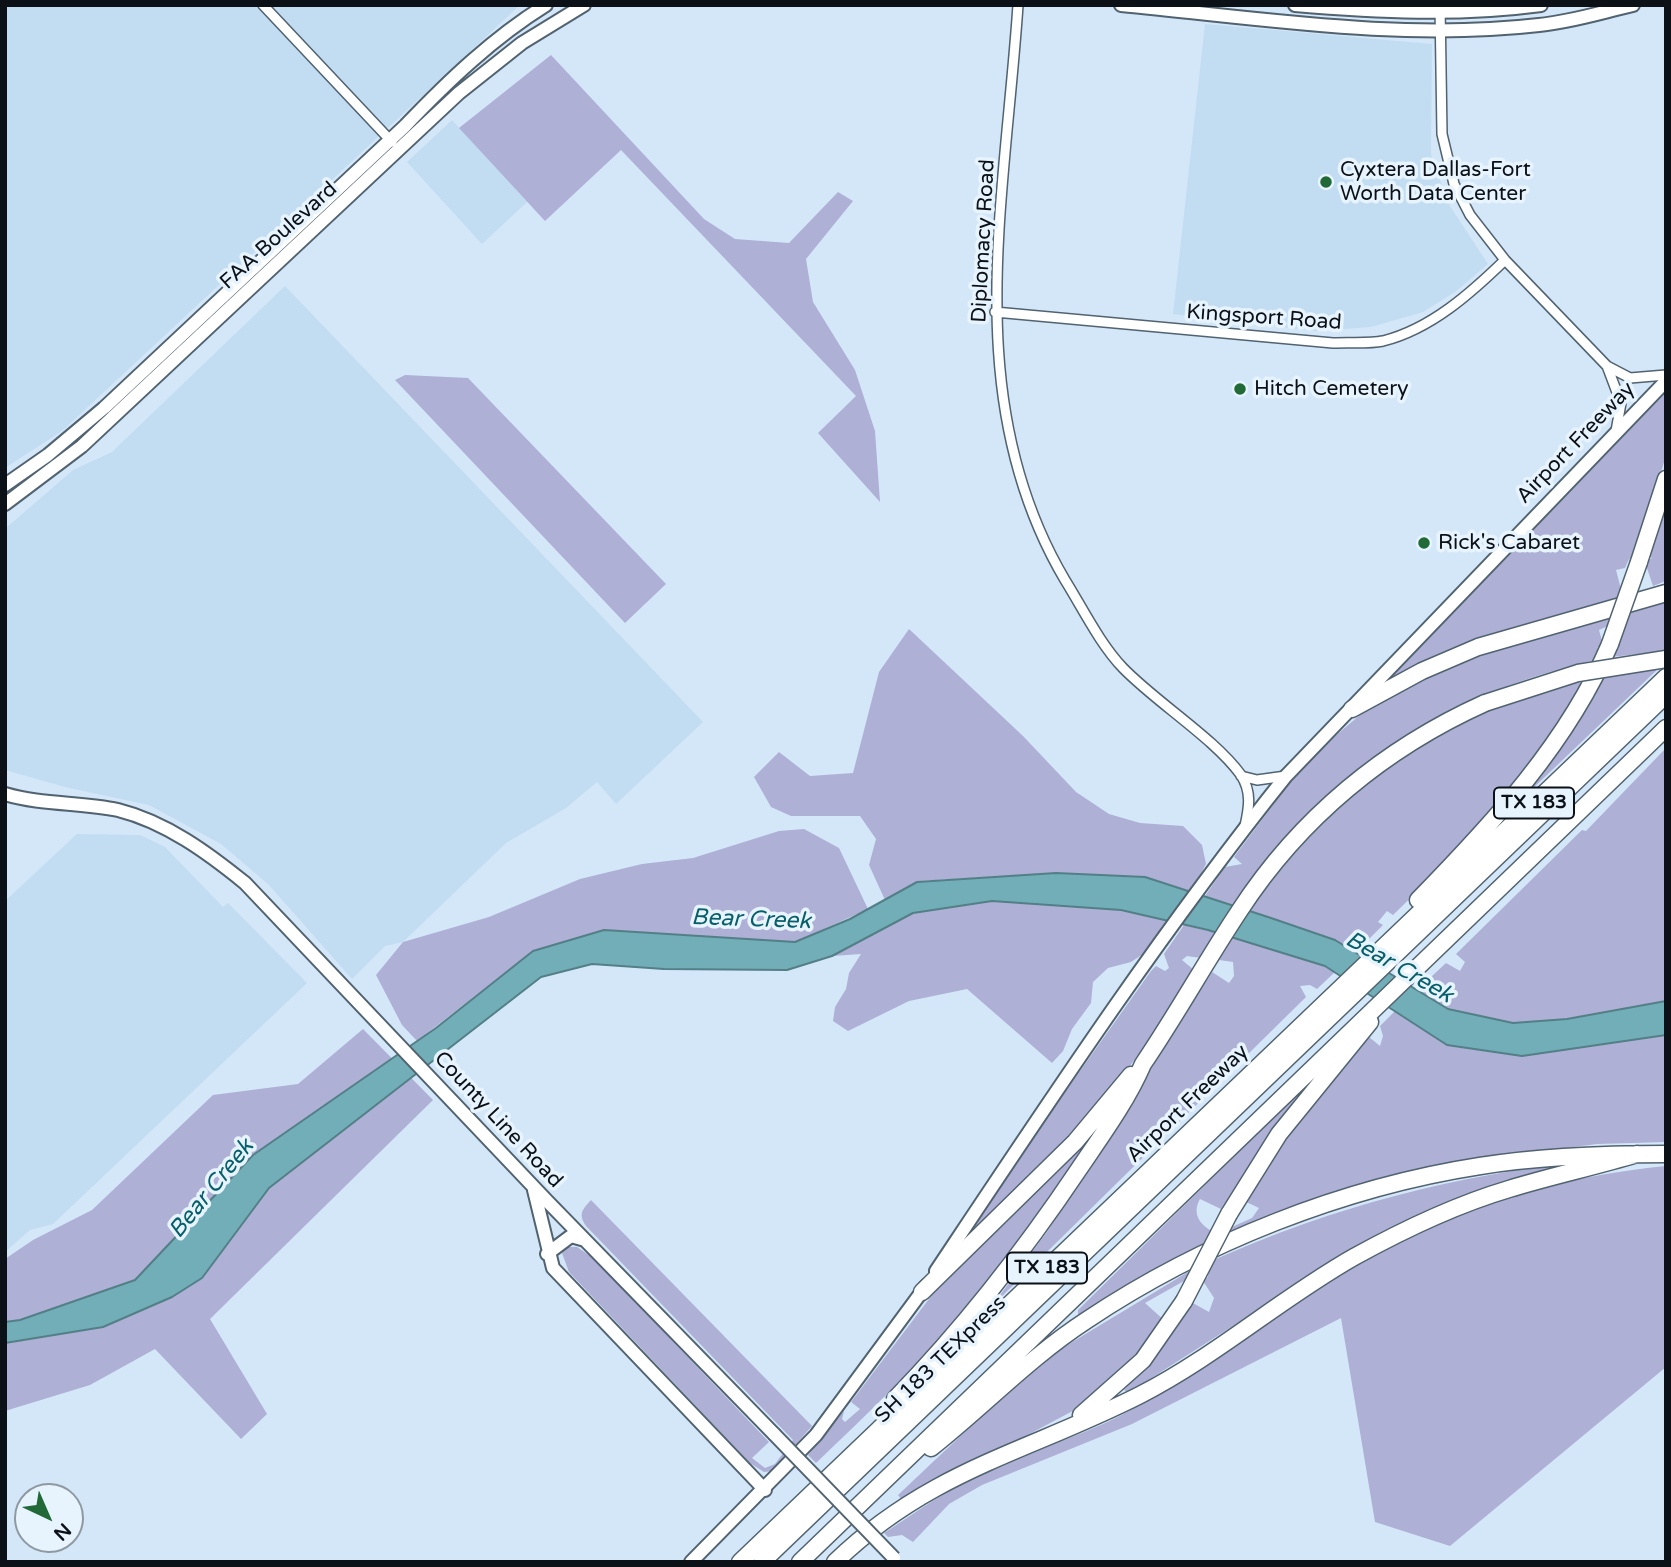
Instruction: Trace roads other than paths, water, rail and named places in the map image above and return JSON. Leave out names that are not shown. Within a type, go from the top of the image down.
[{"type":"highway","points":[[1055,1433],[1127,1377],[1158,1341],[1185,1301],[1228,1214],[1286,1125],[1343,1012],[1413,936],[1479,833],[1551,749],[1582,704],[1610,644],[1666,478]]},
{"type":"highway","points":[[1352,709],[1422,671],[1478,648],[1666,593]]},
{"type":"highway","points":[[922,1292],[1075,1142],[1143,1064],[1208,965],[1240,909],[1278,858],[1318,814],[1383,760],[1458,716],[1511,692],[1578,673],[1666,659]]},
{"type":"highway","name":"Airport Freeway","points":[[740,1562],[1284,1042],[1391,991],[1413,936],[1666,677]]},
{"type":"highway","name":"SH 183 TEXpress","points":[[774,1562],[1343,1012],[1413,936],[1666,695]]},
{"type":"highway","name":"SH 183 TEXpress","points":[[1413,936],[1666,709]]},
{"type":"highway","name":"Airport Freeway","points":[[1413,936],[1666,728]]},
{"type":"highway","name":"Airport Freeway","points":[[800,1562],[1343,1012]]},
{"type":"highway","name":"SH 183 TEXpress","points":[[762,1562],[1343,1012]]},
{"type":"highway","points":[[809,1494],[995,1286],[1083,1164],[1133,1088],[1143,1064]]},
{"type":"highway","points":[[835,1562],[912,1499],[970,1468],[1055,1433],[1159,1385],[1332,1271],[1411,1227],[1507,1189],[1637,1154]]},
{"type":"highway","points":[[858,1506],[1063,1336],[1161,1276],[1237,1240],[1341,1201],[1450,1172],[1549,1157],[1666,1154]]},
{"type":"street","points":[[263,5],[400,151]]},
{"type":"street","name":"FAA Boulevard","points":[[280,253],[452,77],[547,5]]},
{"type":"street","name":"FAA Boulevard","points":[[5,504],[53,471],[148,375],[280,253],[400,151],[459,93],[551,23],[584,5]]},
{"type":"street","name":"Diplomacy Road","points":[[1018,5],[995,312],[1001,392],[1009,444],[1034,519],[1064,577],[1122,667],[1241,776]]},
{"type":"street","points":[[1121,5],[1384,30],[1440,31],[1542,25],[1597,9],[1633,5]]},
{"type":"street","points":[[1295,5],[1400,13],[1440,8],[1503,10],[1541,5]]},
{"type":"street","points":[[1300,22],[1302,6]]},
{"type":"street","points":[[1440,8],[1442,134],[1448,166],[1470,215],[1505,260],[1607,366],[1630,378],[1666,375]]},
{"type":"street","points":[[485,50],[498,62]]},
{"type":"street","name":"Kingsport Road","points":[[995,312],[1333,342],[1382,341],[1425,323],[1468,296],[1505,260]]},
{"type":"street","points":[[1607,366],[1621,403],[1615,435]]},
{"type":"street","name":"FAA Boulevard","points":[[5,485],[148,375]]},
{"type":"street","name":"Airport Freeway","points":[[691,1562],[765,1490],[816,1435],[922,1292],[1034,1124],[1150,959],[1244,828],[1286,776],[1666,381]]},
{"type":"street","points":[[1241,776],[1257,780],[1286,776]]},
{"type":"street","points":[[1241,776],[1250,804],[1244,828]]},
{"type":"street","name":"County Line Road","points":[[9,796],[120,811],[161,827],[207,852],[245,883],[532,1185],[896,1560]]},
{"type":"street","points":[[532,1185],[542,1217],[547,1254],[553,1268],[765,1490]]},
{"type":"street","points":[[547,1254],[545,1233],[564,1218]]},
{"type":"street","points":[[547,1254],[571,1236],[585,1240]]},
{"type":"place","name":"Cyxtera Dallas-Fort Worth Data Center","points":[[1326,182]]},
{"type":"place","name":"Hitch Cemetery","points":[[1240,389]]},
{"type":"place","name":"Rick's Cabaret","points":[[1424,543]]},
{"type":"water label","name":"Bear Creek","points":[[751,920]]},
{"type":"water label","name":"Bear Creek","points":[[1399,968]]},
{"type":"water label","name":"Bear Creek","points":[[212,1189]]}]
